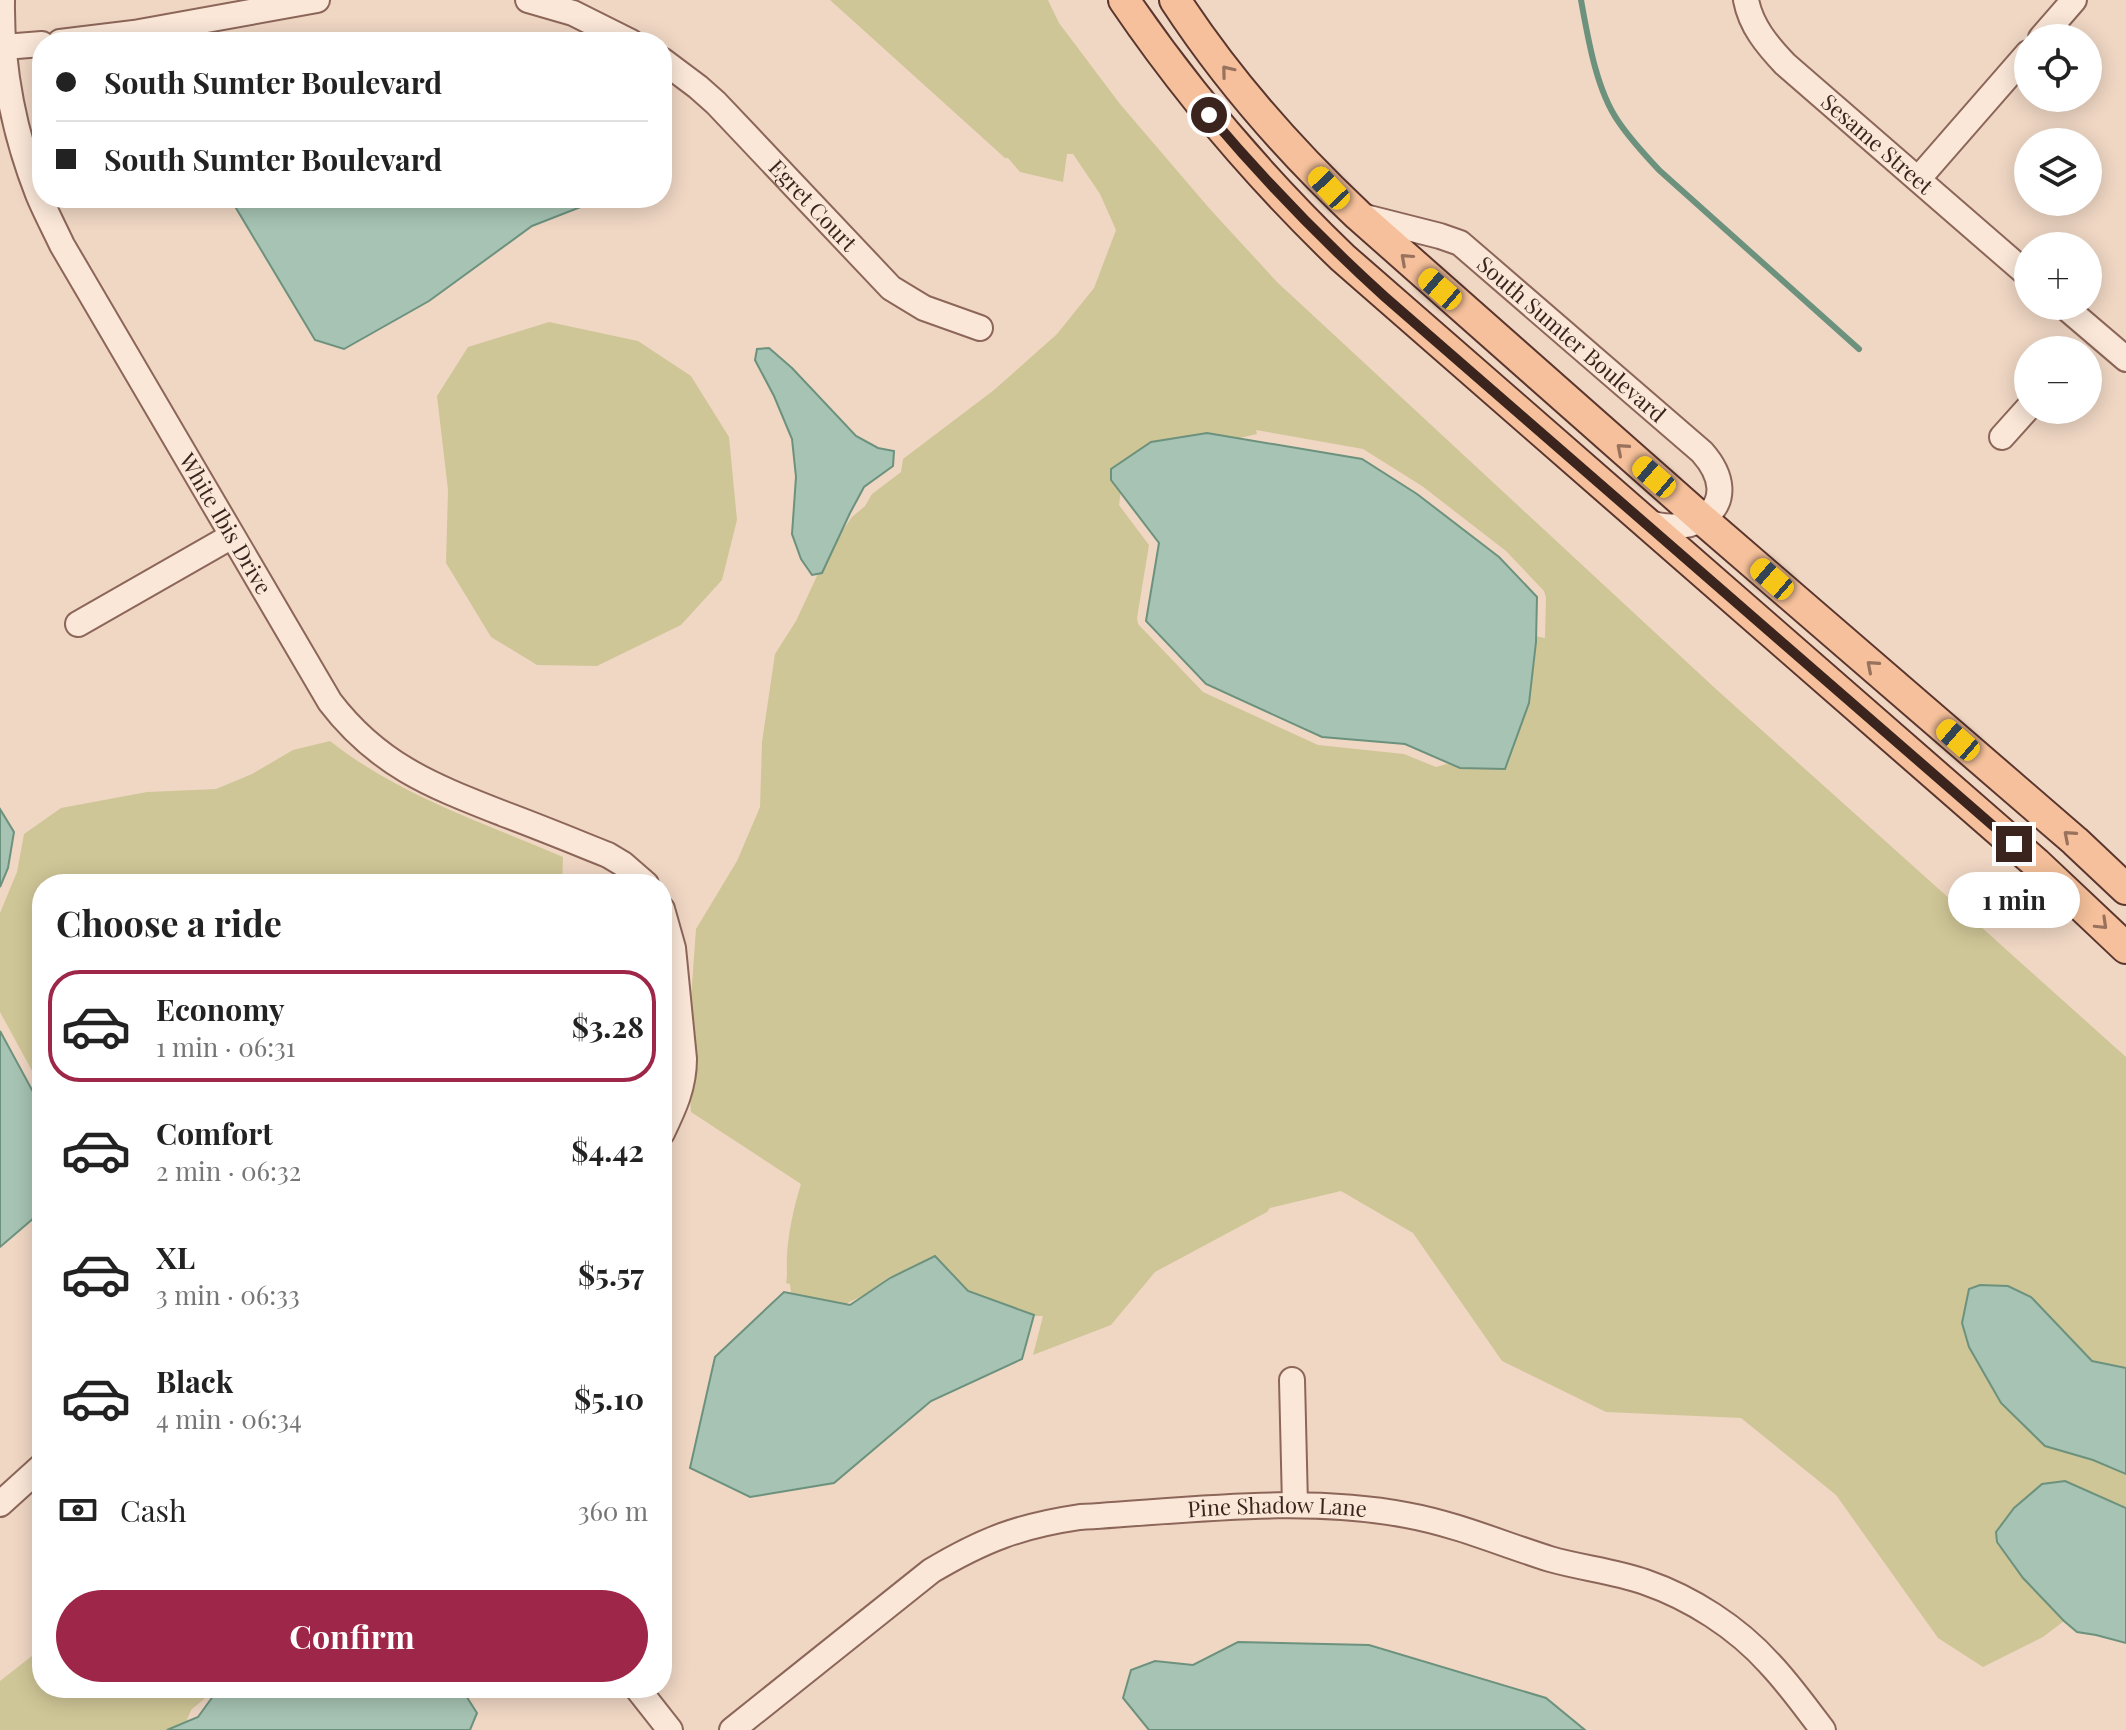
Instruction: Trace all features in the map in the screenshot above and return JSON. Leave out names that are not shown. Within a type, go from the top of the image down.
[{"type":"main road","points":[[1124,0],[1184,84],[1270,186],[1385,297],[2036,863],[2126,948]]},
{"type":"main road","name":"South Sumter Boulevard","points":[[1175,0],[1210,50],[1329,188],[2126,889]]},
{"type":"street","name":"White Ibis Drive","points":[[2,0],[8,127],[32,180]]},
{"type":"street","points":[[138,32],[317,0]]},
{"type":"street","points":[[528,0],[573,13],[611,32]]},
{"type":"street","name":"Sesame Street","points":[[1746,0],[1752,20],[1770,49],[2014,263]]},
{"type":"street","points":[[2053,24],[2074,0]]},
{"type":"street","points":[[4,47],[32,45]]},
{"type":"street","name":"Egret Court","points":[[672,67],[716,103],[891,288],[924,308],[980,328]]},
{"type":"street","points":[[1919,178],[2014,69]]},
{"type":"street","name":"White Ibis Drive","points":[[45,208],[62,245],[232,536],[330,702],[349,725],[376,749],[423,781],[608,855],[634,874]]},
{"type":"street","name":"South Sumter Boulevard","points":[[1358,215],[1460,243],[1702,452],[1715,469],[1720,489],[1716,507],[1702,519]]},
{"type":"street","points":[[2102,348],[2126,359]]},
{"type":"street","points":[[2002,437],[2014,424]]},
{"type":"street","points":[[1644,521],[1668,526],[1702,519]]},
{"type":"street","points":[[78,624],[232,536]]},
{"type":"street","points":[[672,943],[684,1059],[684,1074],[672,1111]]},
{"type":"street","points":[[1292,1380],[1295,1505]]},
{"type":"street","points":[[0,1504],[32,1475]]},
{"type":"street","name":"Pine Shadow Lane","points":[[732,1730],[931,1571],[1009,1532],[1080,1517],[1295,1505],[1342,1506],[1409,1515],[1476,1533],[1551,1559],[1629,1577],[1669,1592],[1710,1614],[1752,1645],[1823,1730]]},
{"type":"street","points":[[645,1698],[670,1730]]},
{"type":"shaded area","points":[[830,0],[1048,0],[1059,23],[1120,104],[1277,282],[1717,690],[2126,1057],[2126,1368],[2097,1369],[1962,1323],[1969,1347],[2001,1403],[2093,1460],[2126,1474],[2126,1508],[2064,1481],[1997,1542],[2023,1578],[2064,1621],[2043,1637],[1983,1667],[1938,1638],[1836,1495],[1741,1418],[1606,1412],[1502,1361],[1413,1233],[1341,1191],[1270,1208],[1155,1272],[1111,1325],[1033,1355],[1043,1316],[1022,1316],[891,1276],[864,1295],[829,1312],[791,1293],[790,1284],[786,1283],[788,1247],[801,1184],[691,1112],[687,1054],[696,929],[737,861],[760,807],[762,742],[775,654],[796,621],[830,548],[872,494],[901,472],[903,459],[994,390],[1057,334],[1094,288],[1116,230],[1100,194],[1073,154],[1067,154],[1063,182],[1020,172]],"holes":[[[1256,430],[1363,449],[1422,486],[1506,551],[1544,591],[1546,598],[1545,638],[1535,636],[1450,763],[1436,767],[1404,754],[1318,745],[1203,692],[1138,624],[1149,545],[1119,505],[1123,474],[1257,434]]]},
{"type":"shaded area","points":[[236,208],[578,208],[532,226],[429,301],[344,349],[315,340]]},
{"type":"shaded area","points":[[549,322],[638,341],[691,376],[729,437],[737,520],[722,580],[681,625],[597,666],[537,665],[491,637],[446,563],[448,490],[437,396],[468,347]]},
{"type":"shaded area","points":[[769,348],[856,436],[878,448],[894,451],[893,466],[864,487],[822,573],[812,575],[801,559],[792,534],[796,477],[792,439],[755,360],[757,349]]},
{"type":"shaded area","points":[[1207,433],[1362,459],[1417,494],[1499,557],[1537,597],[1529,703],[1505,769],[1460,768],[1405,744],[1322,737],[1206,684],[1146,621],[1159,543],[1111,480],[1111,469],[1151,442]]},
{"type":"shaded area","points":[[330,741],[356,760],[413,792],[563,857],[562,874],[32,874],[32,1071],[0,1012],[0,913],[17,872],[24,834],[61,808],[147,792],[216,789],[252,774],[293,750]]},
{"type":"shaded area","points":[[0,809],[14,832],[8,868],[0,887]]},
{"type":"shaded area","points":[[0,1031],[32,1090],[32,1220],[0,1247]]},
{"type":"shaded area","points":[[935,1256],[968,1291],[1034,1315],[1022,1359],[931,1401],[834,1483],[750,1497],[690,1468],[715,1357],[784,1292],[850,1305],[890,1278]]},
{"type":"shaded area","points":[[1980,1285],[2008,1286],[2031,1297],[2092,1361],[2126,1368],[2126,1474],[2093,1460],[2045,1446],[2001,1403],[1969,1347],[1962,1323],[1969,1289]]},
{"type":"shaded area","points":[[2065,1481],[2126,1508],[2126,1643],[2077,1632],[2023,1578],[1997,1542],[1996,1532],[2014,1508],[2042,1484]]},
{"type":"shaded area","points":[[1238,1642],[1369,1645],[1546,1698],[1585,1730],[1149,1730],[1123,1698],[1131,1670],[1155,1661],[1193,1665]]},
{"type":"shaded area","points":[[32,1656],[32,1698],[205,1698],[191,1710],[183,1730],[0,1730],[0,1681]]},
{"type":"shaded area","points":[[212,1698],[467,1698],[477,1713],[470,1730],[167,1730],[198,1717]]},
{"type":"waterway","points":[[1581,0],[1598,79],[1610,108],[1628,134],[1659,170],[1859,349]]},
{"type":"route","points":[[1209,115],[1270,186],[1385,297],[2014,844]]}]
